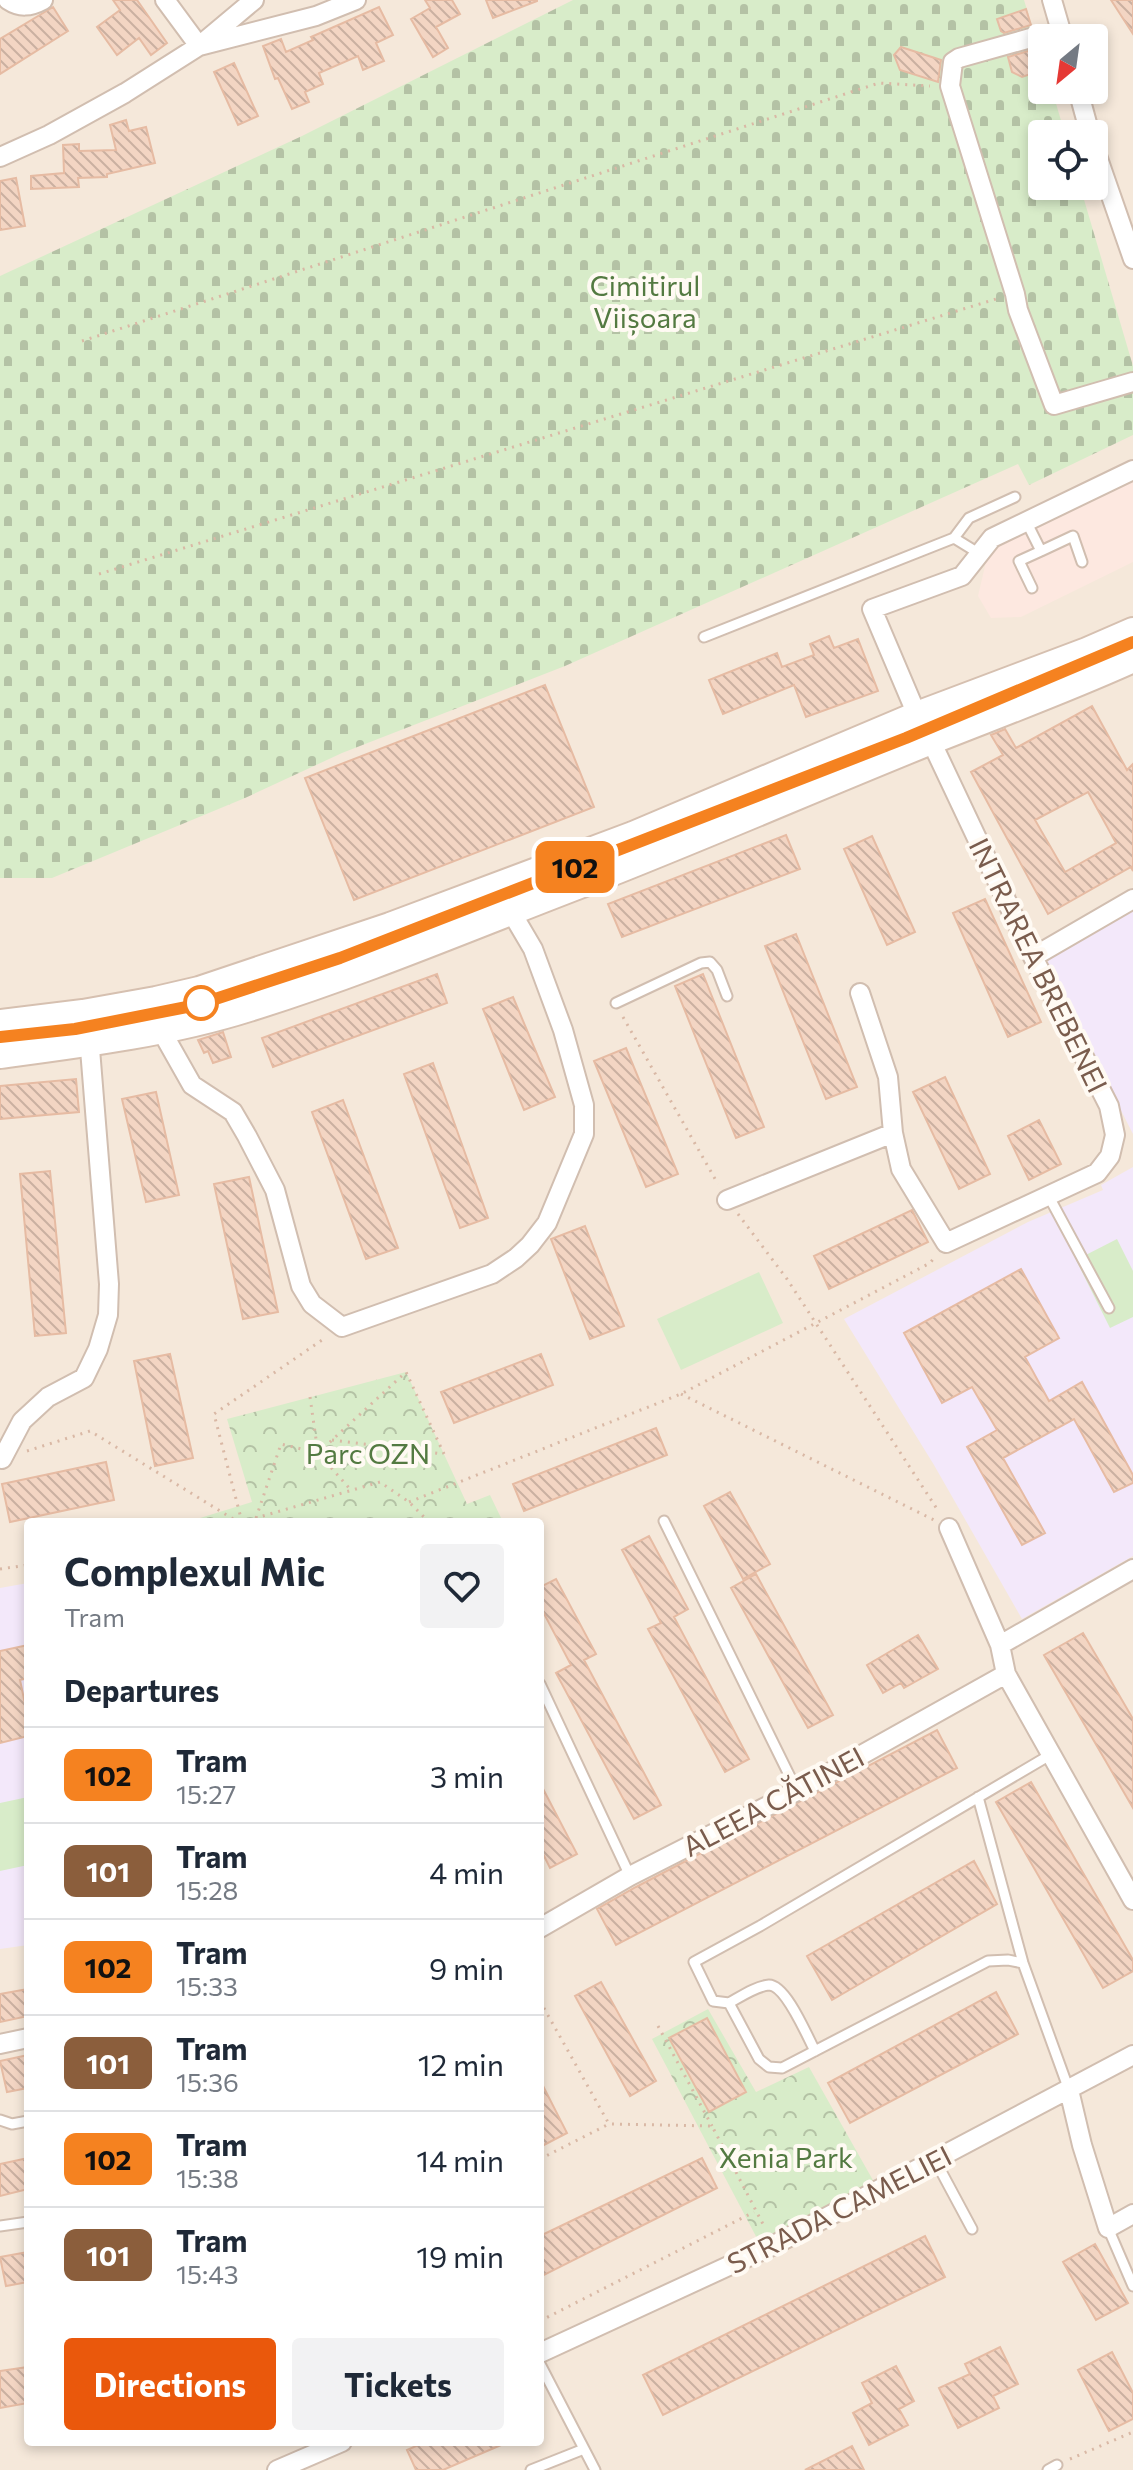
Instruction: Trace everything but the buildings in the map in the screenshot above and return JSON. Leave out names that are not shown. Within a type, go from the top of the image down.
[{"type":"main road","points":[[0,1023],[83,1013],[199,990],[390,926],[633,835],[917,715],[1133,631]]},
{"type":"main road","points":[[0,1055],[163,1029],[261,1004],[340,977],[742,821],[1133,659]]},
{"type":"street","points":[[8,0],[18,5],[38,2]]},
{"type":"street","points":[[165,0],[199,46]]},
{"type":"street","points":[[0,157],[49,135],[125,93],[199,46],[254,0]]},
{"type":"street","points":[[199,46],[316,16],[356,0]]},
{"type":"street","points":[[1052,0],[1059,24]]},
{"type":"street","points":[[1028,39],[959,58],[953,62],[950,86],[1018,310],[1054,405],[1133,382]]},
{"type":"street","points":[[1108,187],[1133,259]]},
{"type":"street","points":[[980,554],[992,538],[1133,470]]},
{"type":"street","name":"INTRAREA BREBENEI","points":[[946,1243],[1097,1173],[1110,1156],[1115,1135],[1109,1106],[1033,957],[917,715],[872,609],[962,576],[980,554]]},
{"type":"street","points":[[163,1029],[192,1085],[233,1112],[275,1190],[301,1286],[312,1304],[342,1327],[492,1274],[516,1258],[547,1223],[584,1134],[584,1105],[563,1030],[533,949],[509,911],[498,884]]},
{"type":"street","points":[[1033,957],[1133,899]]},
{"type":"street","points":[[860,993],[888,1077],[893,1133],[901,1169],[946,1243]]},
{"type":"street","points":[[2,1459],[22,1421],[48,1397],[84,1378],[98,1349],[108,1315],[109,1284],[90,1043],[83,1013]]},
{"type":"street","points":[[727,1200],[893,1133]]},
{"type":"street","points":[[949,1528],[1000,1645],[1006,1674],[1133,1900]]},
{"type":"street","points":[[1000,1645],[1132,1573]]},
{"type":"street","name":"ALEEA CĂTINEI","points":[[544,1926],[630,1876],[797,1791],[1006,1674]]},
{"type":"street","points":[[0,2044],[24,2039]]},
{"type":"street","name":"STRADA CAMELIEI","points":[[544,2351],[774,2245],[1133,2055]]},
{"type":"street","points":[[1069,2090],[1082,2145],[1108,2228],[1133,2214]]},
{"type":"street","points":[[277,2470],[333,2446]]},
{"type":"lane","points":[[704,637],[954,538],[969,518],[1015,497]]},
{"type":"lane","points":[[1026,521],[1041,551]]},
{"type":"lane","points":[[1032,588],[1019,561],[1073,536],[1082,562]]},
{"type":"lane","points":[[954,538],[980,554]]},
{"type":"lane","points":[[616,1003],[701,963],[710,962],[717,970],[727,996]]},
{"type":"lane","points":[[1048,1195],[1109,1308]]},
{"type":"lane","points":[[664,1521],[797,1791]]},
{"type":"lane","points":[[544,1693],[630,1876]]},
{"type":"lane","points":[[815,2051],[784,1993],[774,1985],[765,1985],[729,2003],[713,2001],[694,1962],[1050,1755]]},
{"type":"lane","points":[[978,1797],[1023,1963],[1069,2090]]},
{"type":"lane","points":[[729,2003],[759,2059],[769,2067],[782,2068],[988,1961],[1023,1963]]},
{"type":"lane","points":[[0,2120],[12,2124],[24,2122]]},
{"type":"lane","points":[[935,2160],[972,2229]]},
{"type":"lane","points":[[0,2226],[24,2223]]},
{"type":"lane","points":[[1108,2228],[1133,2286]]},
{"type":"lane","points":[[544,2372],[595,2470]]},
{"type":"lane","points":[[531,2470],[584,2449]]},
{"type":"path","points":[[82,341],[879,83],[950,86]]},
{"type":"path","points":[[99,574],[1015,294]]},
{"type":"path","points":[[616,1003],[727,1200],[817,1323],[949,1528]]},
{"type":"path","points":[[409,1502],[681,1394],[930,1263],[946,1243]]},
{"type":"path","points":[[239,1518],[214,1414],[342,1327]]},
{"type":"path","points":[[318,1453],[332,1440],[406,1372],[444,1454],[332,1440]]},
{"type":"path","points":[[681,1394],[949,1528]]},
{"type":"path","points":[[310,1397],[318,1453],[350,1490]]},
{"type":"path","points":[[2,1459],[90,1431],[233,1518]]},
{"type":"path","points":[[256,1518],[281,1444],[318,1453]]},
{"type":"path","points":[[256,1518],[380,1482],[409,1502],[425,1518]]},
{"type":"path","points":[[0,1569],[24,1566]]},
{"type":"path","points":[[544,2008],[609,2124]]},
{"type":"path","points":[[658,2026],[774,2245]]},
{"type":"path","points":[[544,2157],[609,2124],[712,2126]]},
{"type":"path","points":[[544,2319],[755,2211]]},
{"type":"path","points":[[1052,2467],[1133,2432]]},
{"type":"shaded area","points":[[0,0],[1133,0],[1133,2470],[0,2470]]},
{"type":"shaded area","points":[[1133,477],[1133,562],[1021,617],[991,618],[978,596],[989,549]]},
{"type":"shaded area","points":[[1133,909],[1133,1134],[1047,965],[1050,955]]},
{"type":"shaded area","points":[[1133,1167],[1133,1556],[1022,1619],[934,1465],[844,1319],[1028,1222],[1103,1190],[1101,1185]]},
{"type":"shaded area","points":[[24,1584],[24,1946],[0,1949],[0,1588]]},
{"type":"green space","name":"Cimitirul Viișoara","points":[[573,0],[1024,0],[1031,24],[1028,24],[1028,104],[1056,104],[1061,120],[1028,120],[1028,200],[1084,200],[1133,366],[1133,435],[1029,485],[1018,464],[565,666],[342,753],[245,798],[52,878],[0,878],[0,276],[302,136]]},
{"type":"green space","points":[[1117,1239],[1133,1271],[1133,1317],[1110,1328],[1076,1260]]},
{"type":"green space","points":[[759,1272],[783,1323],[681,1370],[657,1319]]},
{"type":"green space","name":"Parc OZN","points":[[406,1372],[467,1504],[490,1495],[501,1518],[200,1518],[252,1502],[227,1419]]},
{"type":"green space","points":[[24,1798],[24,1866],[0,1871],[0,1803]]},
{"type":"green space","name":"Xenia Park","points":[[708,2009],[756,2092],[809,2067],[874,2182],[760,2244],[652,2039]]},
{"type":"tram line","points":[[0,1037],[75,1029],[197,1005],[340,958],[906,738],[1133,642]]},
{"type":"tram line","name":"102","points":[[0,1037],[75,1029],[197,1005],[340,958],[906,738],[1133,642]]}]
